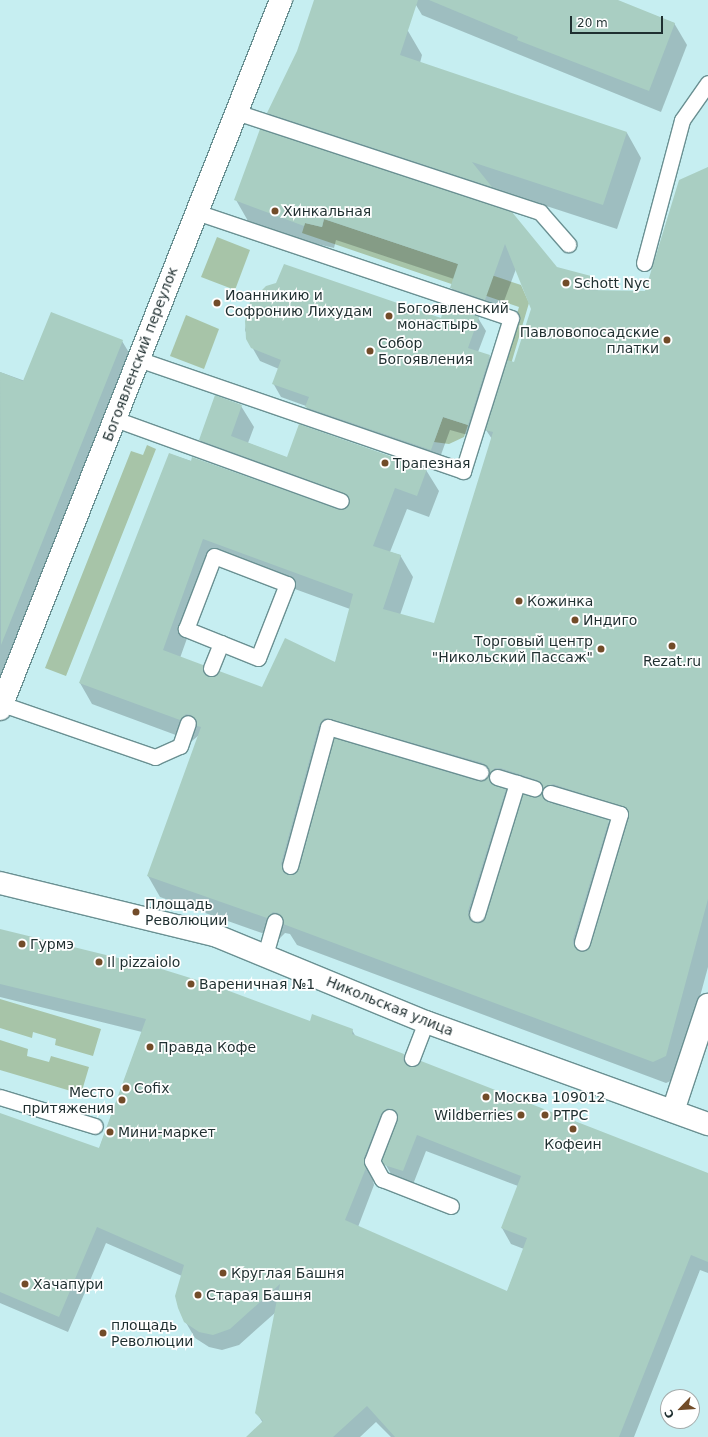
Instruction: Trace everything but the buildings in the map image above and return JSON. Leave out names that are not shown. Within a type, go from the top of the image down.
[{"type":"street","name":"Богоявленский переулок","points":[[1,707],[281,0]]},
{"type":"street","name":"Никольская улица","points":[[0,883],[217,936],[426,1022],[708,1124]]},
{"type":"street","points":[[673,1111],[708,1005]]},
{"type":"lane","points":[[644,263],[682,120],[708,82]]},
{"type":"lane","points":[[236,112],[540,212],[568,244]]},
{"type":"lane","points":[[138,359],[463,471],[511,318],[196,212]]},
{"type":"lane","points":[[115,419],[341,500]]},
{"type":"lane","points":[[214,556],[287,584],[258,658],[221,643],[186,629],[214,556]]},
{"type":"lane","points":[[211,668],[221,643]]},
{"type":"lane","points":[[1,707],[155,757],[180,746],[188,723]]},
{"type":"lane","points":[[290,866],[328,727],[480,772]]},
{"type":"lane","points":[[497,777],[534,788]]},
{"type":"lane","points":[[477,914],[517,783]]},
{"type":"lane","points":[[550,793],[620,814],[582,942]]},
{"type":"lane","points":[[265,955],[275,921]]},
{"type":"lane","points":[[412,1058],[426,1022]]},
{"type":"lane","points":[[0,1097],[95,1126]]},
{"type":"lane","points":[[389,1117],[372,1161],[382,1179],[451,1206]]},
{"type":"green space","points":[[324,219],[521,285],[529,303],[493,425],[484,422],[519,307],[302,233],[305,223],[322,227]]},
{"type":"green space","points":[[217,237],[250,250],[235,290],[201,277]]},
{"type":"green space","points":[[186,315],[219,329],[204,369],[170,356]]},
{"type":"green space","points":[[443,417],[468,425],[464,437],[449,444],[434,442]]},
{"type":"green space","points":[[147,445],[156,449],[66,676],[45,668],[131,451],[143,455]]},
{"type":"green space","points":[[0,999],[101,1029],[93,1056],[55,1045],[56,1039],[33,1032],[32,1038],[0,1028]]},
{"type":"green space","points":[[0,1040],[28,1049],[27,1056],[49,1062],[51,1056],[89,1067],[81,1094],[0,1070]]},
{"type":"place","name":"Хинкальная","points":[[275,211]]},
{"type":"place","name":"Schott Nyc","points":[[566,283]]},
{"type":"place","name":"Иоанникию и Софронию Лихудам","points":[[217,303]]},
{"type":"place","name":"Богоявленский монастырь","points":[[389,316]]},
{"type":"place","name":"Павловопосадские платки","points":[[667,340]]},
{"type":"place","name":"Собор Богоявления","points":[[370,351]]},
{"type":"place","name":"Трапезная","points":[[385,463]]},
{"type":"place","name":"Кожинка","points":[[519,601]]},
{"type":"place","name":"Индиго","points":[[575,620]]},
{"type":"place","name":"Rezat.ru","points":[[672,646]]},
{"type":"place","name":"Торговый центр \"Никольский Пассаж\"","points":[[601,649]]},
{"type":"place","name":"Площадь Революции","points":[[136,912]]},
{"type":"place","name":"Гурмэ","points":[[22,944]]},
{"type":"place","name":"Il pizzaiolo","points":[[99,962]]},
{"type":"place","name":"Вареничная №1","points":[[191,984]]},
{"type":"place","name":"Правда Кофе","points":[[150,1047]]},
{"type":"place","name":"Cofix","points":[[126,1088]]},
{"type":"place","name":"Москва 109012","points":[[486,1097]]},
{"type":"place","name":"Место притяжения","points":[[122,1100]]},
{"type":"place","name":"Wildberries","points":[[521,1115]]},
{"type":"place","name":"РТРС","points":[[545,1115]]},
{"type":"place","name":"Кофеин","points":[[573,1129]]},
{"type":"place","name":"Мини-маркет","points":[[110,1132]]},
{"type":"place","name":"Круглая Башня","points":[[223,1273]]},
{"type":"place","name":"Хачапури","points":[[25,1284]]},
{"type":"place","name":"Старая Башня","points":[[198,1295]]},
{"type":"place","name":"площадь Революции","points":[[103,1333]]}]
